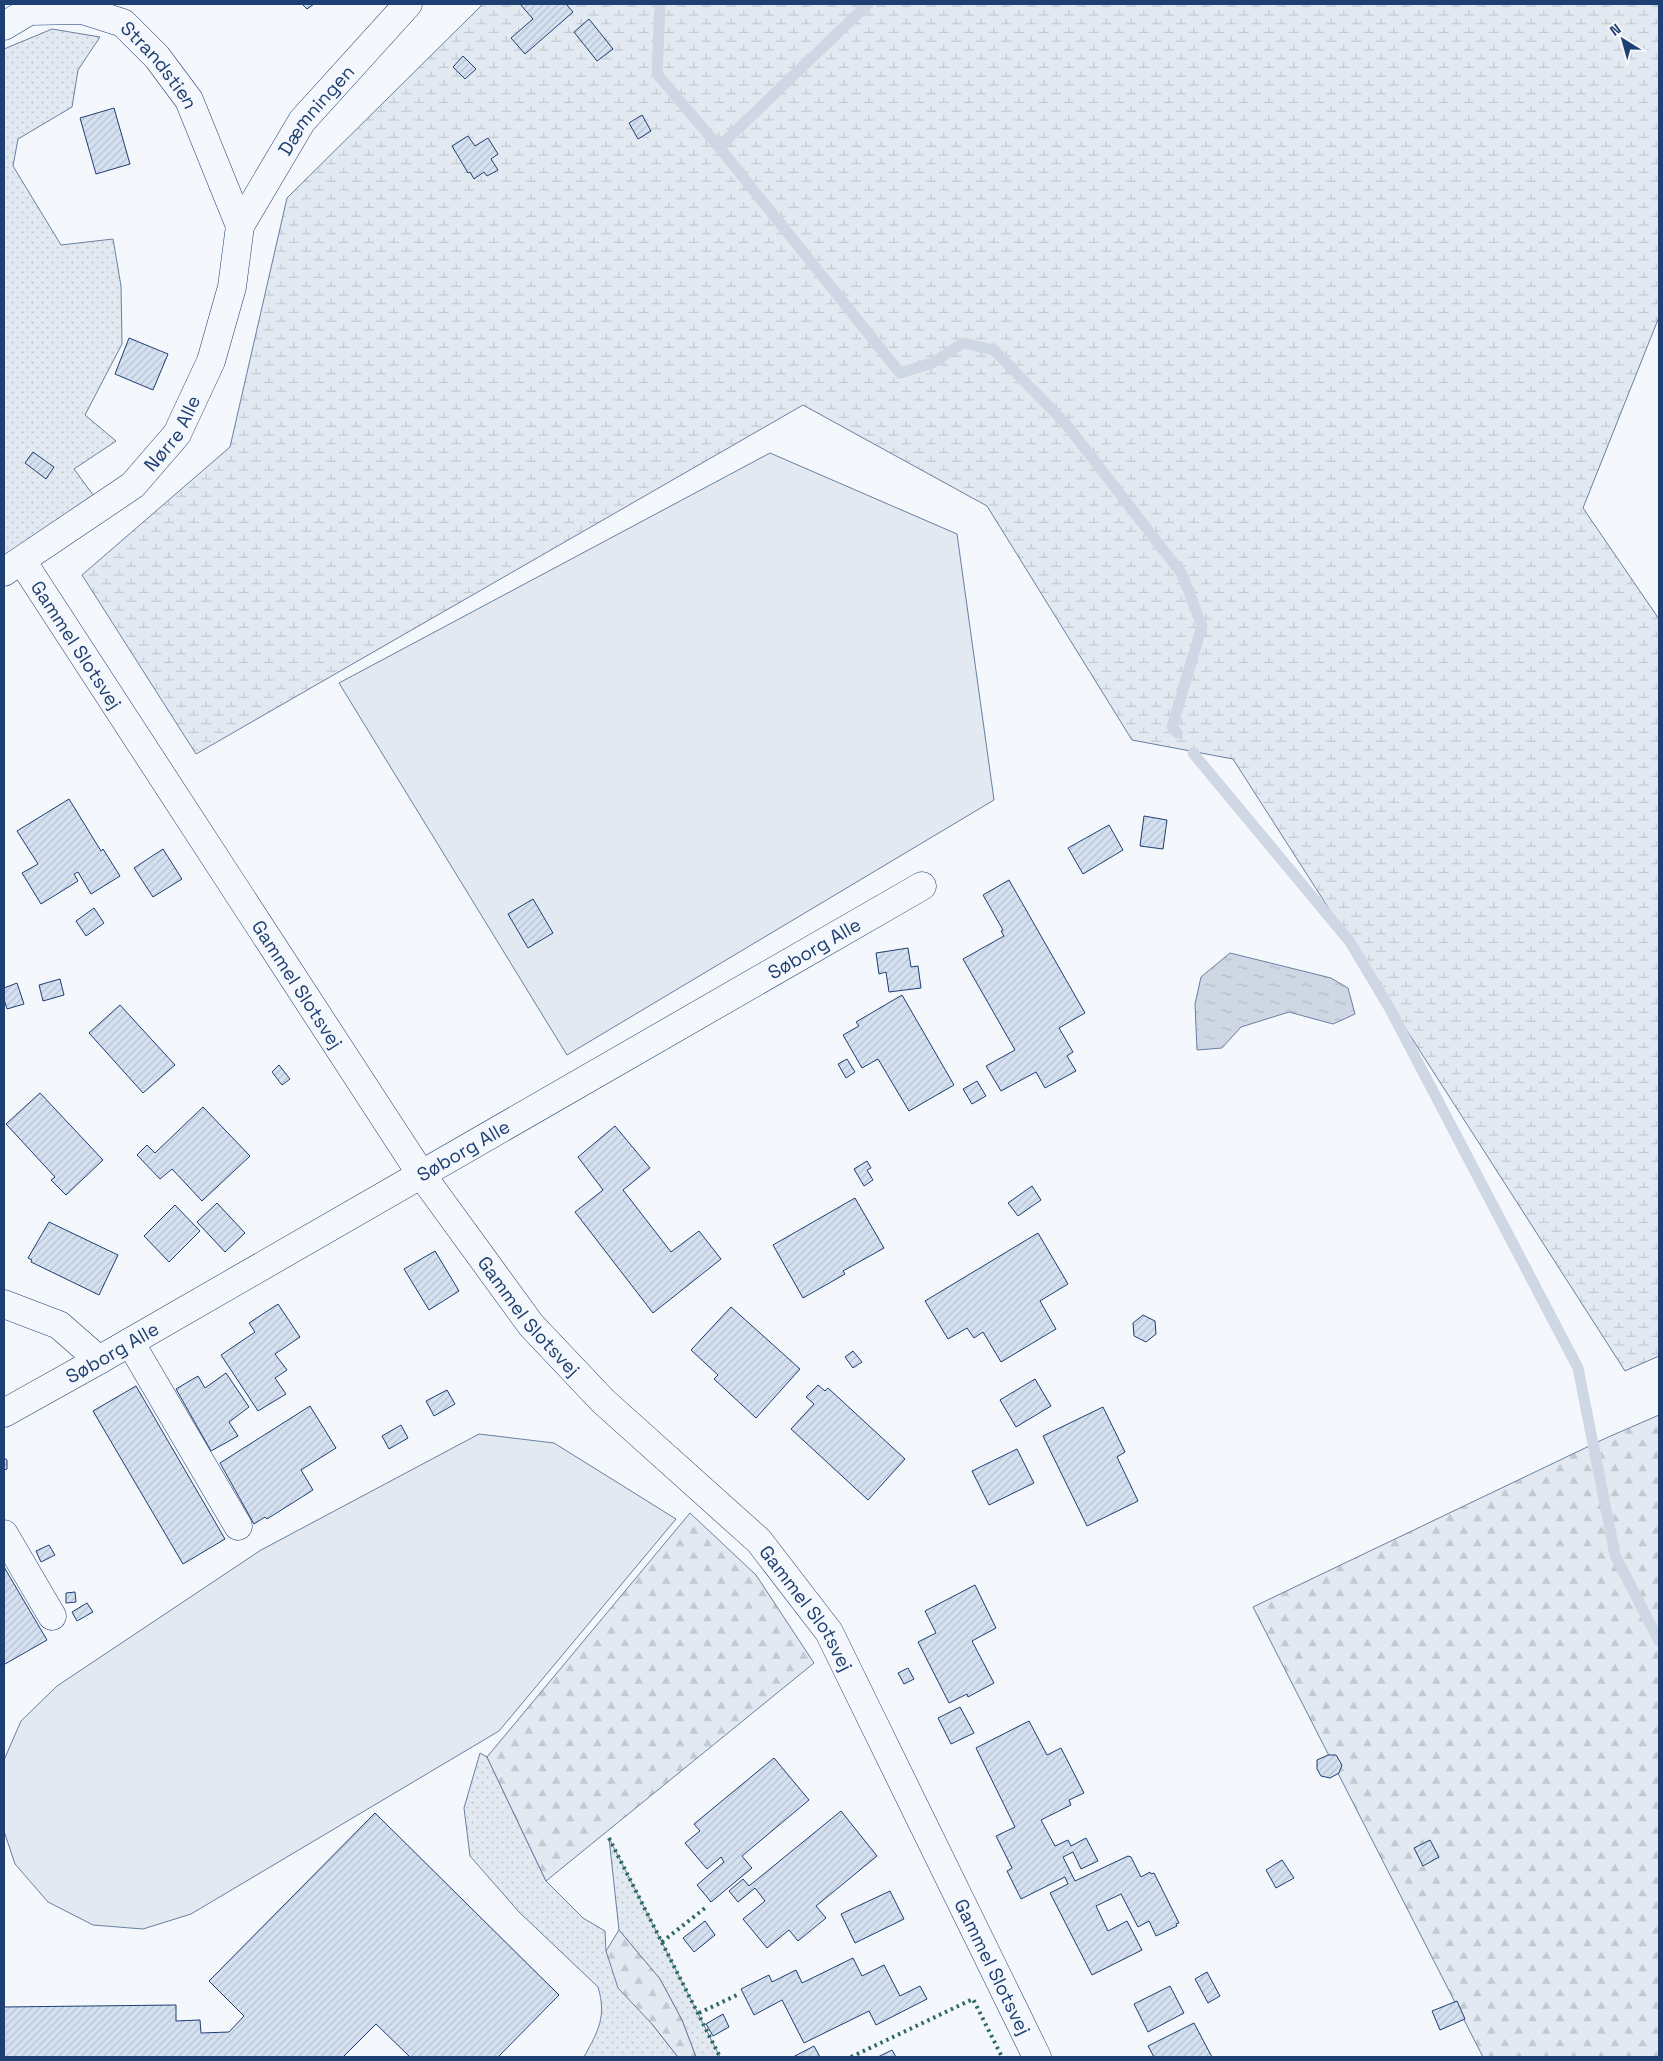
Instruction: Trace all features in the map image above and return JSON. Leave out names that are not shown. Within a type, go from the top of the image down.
[{"type":"street","name":"Dæmningen","points":[[240,226],[302,121],[408,4]]},
{"type":"street","name":"Strandstien","points":[[4,26],[30,11],[82,10],[123,23],[157,57],[190,100],[240,226]]},
{"type":"street","name":"Nørre Alle","points":[[13,566],[133,485],[177,434],[211,361],[232,287],[240,226]]},
{"type":"street","name":"Gammel Slotsvej","points":[[13,566],[421,1174],[531,1326],[603,1401],[759,1541],[829,1632],[1037,2057]]},
{"type":"street","name":"Søborg Alle","points":[[4,1414],[922,886]]},
{"type":"street","points":[[4,1304],[58,1325],[99,1360]]},
{"type":"street","points":[[130,1342],[238,1526]]},
{"type":"street","points":[[4,1534],[52,1616]]},
{"type":"green space","points":[[483,4],[1659,4],[1659,317],[1583,508],[1659,619],[1659,1356],[1625,1371],[1233,759],[1132,740],[987,506],[803,405],[196,754],[82,575],[230,447],[287,198]]},
{"type":"green space","points":[[52,29],[100,37],[78,70],[72,107],[18,139],[13,166],[61,245],[113,239],[121,286],[122,344],[85,415],[116,441],[74,469],[99,503],[4,560],[4,49]]},
{"type":"green space","points":[[770,453],[957,534],[994,800],[567,1055],[339,683]]},
{"type":"green space","points":[[1659,1415],[1659,2057],[1483,2057],[1253,1607],[1606,1438]]},
{"type":"green space","points":[[479,1434],[554,1443],[676,1519],[499,1731],[191,1914],[143,1929],[93,1925],[48,1902],[15,1864],[4,1831],[4,1760],[21,1721],[57,1686],[261,1550]]},
{"type":"green space","points":[[690,1513],[756,1575],[814,1663],[546,1881],[487,1757]]},
{"type":"green space","points":[[480,1753],[487,1757],[546,1881],[583,1918],[605,1931],[606,1951],[611,1961],[652,2024],[678,2057],[584,2057],[600,2024],[602,2007],[598,1987],[519,1912],[470,1856],[464,1808]]},
{"type":"green space","points":[[609,1838],[720,2057],[696,2057],[682,2020],[660,1979],[619,1930]]},
{"type":"green space","points":[[619,1930],[660,1979],[682,2020],[696,2057],[678,2057],[652,2024],[618,1988],[606,1951]]},
{"type":"water","points":[[1230,953],[1331,978],[1348,988],[1355,1014],[1333,1024],[1289,1012],[1241,1027],[1222,1048],[1197,1050],[1195,1004],[1201,977]]},
{"type":"building","points":[[302,4],[314,4],[307,9]]},
{"type":"building","points":[[520,4],[566,4],[573,12],[525,54],[511,38],[533,19]]},
{"type":"building","points":[[589,19],[613,49],[597,61],[574,32]]},
{"type":"building","points":[[463,56],[476,69],[465,79],[453,67]]},
{"type":"building","points":[[114,108],[130,164],[96,174],[80,118]]},
{"type":"building","points":[[642,115],[651,131],[638,139],[629,123]]},
{"type":"building","points":[[468,136],[475,146],[488,138],[498,154],[491,159],[498,170],[487,176],[484,172],[474,179],[470,172],[468,173],[452,146]]},
{"type":"building","points":[[129,338],[168,354],[153,390],[115,374]]},
{"type":"building","points":[[33,452],[54,467],[46,479],[25,463]]},
{"type":"building","points":[[69,799],[101,851],[103,849],[120,876],[91,894],[78,872],[74,874],[78,881],[41,904],[22,873],[38,864],[17,831]]},
{"type":"building","points":[[1144,816],[1167,820],[1163,849],[1140,846]]},
{"type":"building","points":[[1109,825],[1123,850],[1083,874],[1068,848]]},
{"type":"building","points":[[163,849],[182,879],[153,897],[134,868]]},
{"type":"building","points":[[1009,880],[1085,1013],[1059,1028],[1073,1052],[1067,1056],[1076,1071],[1045,1088],[1036,1072],[1001,1091],[986,1066],[1015,1050],[963,959],[1004,936],[1001,931],[1003,930],[983,895]]},
{"type":"building","points":[[533,899],[553,933],[528,948],[508,914]]},
{"type":"building","points":[[94,908],[104,923],[86,936],[76,921]]},
{"type":"building","points":[[908,948],[911,967],[918,966],[921,988],[889,992],[886,972],[879,974],[876,953]]},
{"type":"building","points":[[60,979],[64,995],[43,1001],[39,985]]},
{"type":"building","points":[[17,983],[24,1004],[7,1009],[4,999],[4,988]]},
{"type":"building","points":[[902,995],[954,1085],[909,1111],[878,1059],[862,1068],[843,1035],[859,1026],[856,1022]]},
{"type":"building","points":[[120,1005],[175,1065],[143,1093],[89,1033]]},
{"type":"building","points":[[847,1059],[855,1072],[846,1078],[838,1064]]},
{"type":"building","points":[[279,1065],[290,1079],[282,1085],[272,1072]]},
{"type":"building","points":[[977,1081],[986,1096],[972,1104],[963,1089]]},
{"type":"building","points":[[40,1093],[103,1160],[66,1195],[51,1180],[55,1177],[6,1124]]},
{"type":"building","points":[[203,1107],[250,1156],[202,1201],[172,1169],[160,1179],[137,1155],[147,1145],[155,1153]]},
{"type":"building","points":[[615,1126],[650,1168],[623,1190],[671,1252],[699,1231],[721,1259],[653,1313],[575,1212],[603,1190],[578,1157]]},
{"type":"building","points":[[867,1161],[871,1168],[867,1170],[873,1180],[864,1186],[854,1169]]},
{"type":"building","points":[[1032,1186],[1041,1200],[1018,1216],[1008,1203]]},
{"type":"building","points":[[855,1198],[884,1248],[843,1271],[845,1274],[803,1298],[773,1245]]},
{"type":"building","points":[[217,1203],[245,1233],[225,1252],[197,1222]]},
{"type":"building","points":[[175,1205],[200,1231],[169,1262],[144,1236]]},
{"type":"building","points":[[49,1222],[118,1255],[99,1295],[31,1262],[32,1260],[28,1258]]},
{"type":"building","points":[[1038,1233],[1068,1284],[1040,1301],[1056,1329],[1001,1362],[983,1332],[974,1338],[967,1328],[948,1339],[925,1301]]},
{"type":"building","points":[[435,1251],[459,1291],[429,1310],[404,1269]]},
{"type":"building","points":[[278,1304],[300,1337],[275,1354],[287,1370],[275,1378],[286,1394],[258,1411],[221,1355],[255,1332],[249,1323]]},
{"type":"building","points":[[731,1307],[800,1369],[756,1418],[714,1379],[718,1375],[691,1350]]},
{"type":"building","points":[[1143,1315],[1155,1321],[1156,1334],[1146,1342],[1134,1336],[1133,1323]]},
{"type":"building","points":[[853,1351],[862,1362],[853,1368],[845,1357]]},
{"type":"building","points":[[226,1373],[249,1407],[229,1422],[238,1436],[211,1451],[176,1389],[198,1376],[205,1388]]},
{"type":"building","points":[[1035,1379],[1051,1406],[1016,1427],[1000,1400]]},
{"type":"building","points":[[818,1385],[825,1391],[828,1388],[905,1459],[868,1500],[791,1429],[814,1404],[806,1397]]},
{"type":"building","points":[[136,1386],[225,1539],[183,1564],[93,1411]]},
{"type":"building","points":[[447,1390],[455,1404],[434,1416],[426,1401]]},
{"type":"building","points":[[310,1406],[336,1448],[301,1470],[313,1490],[267,1519],[265,1517],[254,1524],[220,1463]]},
{"type":"building","points":[[1103,1407],[1125,1452],[1117,1457],[1138,1501],[1087,1526],[1043,1436]]},
{"type":"building","points":[[401,1425],[408,1438],[389,1449],[382,1436]]},
{"type":"building","points":[[1017,1449],[1034,1483],[989,1505],[972,1471]]},
{"type":"building","points":[[4,1458],[7,1460],[7,1469],[4,1470]]},
{"type":"building","points":[[49,1545],[55,1555],[41,1562],[36,1551]]},
{"type":"building","points":[[4,1567],[47,1640],[5,1664],[4,1663]]},
{"type":"building","points":[[975,1585],[996,1628],[972,1641],[994,1683],[968,1697],[967,1694],[949,1703],[918,1642],[936,1633],[925,1611]]},
{"type":"building","points":[[75,1592],[76,1602],[66,1603],[66,1593]]},
{"type":"building","points":[[87,1603],[93,1612],[77,1621],[72,1612]]},
{"type":"building","points":[[908,1668],[914,1679],[904,1684],[898,1673]]},
{"type":"building","points":[[960,1707],[974,1733],[951,1744],[938,1718]]},
{"type":"building","points":[[1029,1721],[1047,1755],[1061,1748],[1084,1793],[1069,1800],[1071,1805],[1041,1820],[1055,1846],[1068,1840],[1071,1846],[1086,1838],[1098,1861],[1081,1869],[1073,1852],[1063,1857],[1075,1881],[1128,1856],[1131,1857],[1141,1877],[1150,1872],[1151,1874],[1154,1873],[1179,1923],[1176,1924],[1177,1926],[1156,1936],[1149,1921],[1138,1927],[1121,1894],[1096,1906],[1108,1931],[1127,1921],[1142,1950],[1092,1975],[1050,1893],[1068,1884],[1065,1877],[1021,1899],[1007,1871],[1012,1868],[996,1836],[1015,1827],[976,1748]]},
{"type":"building","points":[[1328,1755],[1336,1755],[1342,1765],[1339,1773],[1330,1778],[1321,1776],[1317,1769],[1317,1760]]},
{"type":"building","points":[[774,1758],[809,1800],[742,1856],[752,1868],[711,1902],[697,1885],[724,1862],[721,1857],[707,1869],[685,1843],[700,1831],[694,1824]]},
{"type":"building","points":[[841,1811],[877,1856],[816,1906],[826,1918],[798,1941],[789,1930],[767,1948],[743,1919],[765,1901],[755,1888],[738,1902],[729,1891],[743,1879],[749,1886]]},
{"type":"building","points":[[375,1813],[559,1995],[498,2057],[410,2057],[376,2024],[343,2057],[4,2057],[4,2007],[176,2005],[176,2021],[200,2020],[201,2033],[229,2032],[244,2016],[209,1981]]},
{"type":"building","points":[[1430,1840],[1439,1857],[1423,1866],[1414,1848]]},
{"type":"building","points":[[1282,1860],[1294,1878],[1276,1888],[1266,1870]]},
{"type":"building","points":[[890,1891],[904,1919],[855,1943],[841,1914]]},
{"type":"building","points":[[705,1921],[715,1935],[694,1952],[683,1938]]},
{"type":"building","points":[[853,1958],[862,1976],[884,1965],[900,1996],[920,1986],[927,1999],[876,2025],[869,2011],[804,2043],[782,2000],[754,2015],[741,1989],[769,1975],[772,1982],[796,1970],[802,1983]]},
{"type":"building","points":[[1207,1972],[1220,1996],[1208,2003],[1195,1979]]},
{"type":"building","points":[[1170,1986],[1184,2013],[1148,2032],[1134,2004]]},
{"type":"building","points":[[1457,2001],[1465,2019],[1440,2030],[1432,2011]]},
{"type":"building","points":[[723,2014],[729,2027],[713,2036],[706,2024]]},
{"type":"building","points":[[1194,2023],[1212,2057],[1154,2057],[1148,2046]]},
{"type":"building","points":[[814,2046],[820,2057],[793,2057]]},
{"type":"building","points":[[892,2050],[896,2057],[878,2057]]},
{"type":"waterway","points":[[660,4],[657,74],[719,147],[900,373],[932,363],[963,343],[994,350],[1066,424],[1182,574],[1202,626],[1172,727],[1177,733]]},
{"type":"waterway","points":[[719,147],[868,4]]},
{"type":"waterway","points":[[1193,753],[1350,942],[1390,1009],[1578,1368],[1615,1555],[1659,1641]]},
{"type":"hedge","points":[[609,1838],[720,2057]]},
{"type":"hedge","points":[[662,1942],[705,1908]]},
{"type":"hedge","points":[[699,2013],[737,1995]]},
{"type":"hedge","points":[[851,2057],[973,1999],[1002,2057]]}]
